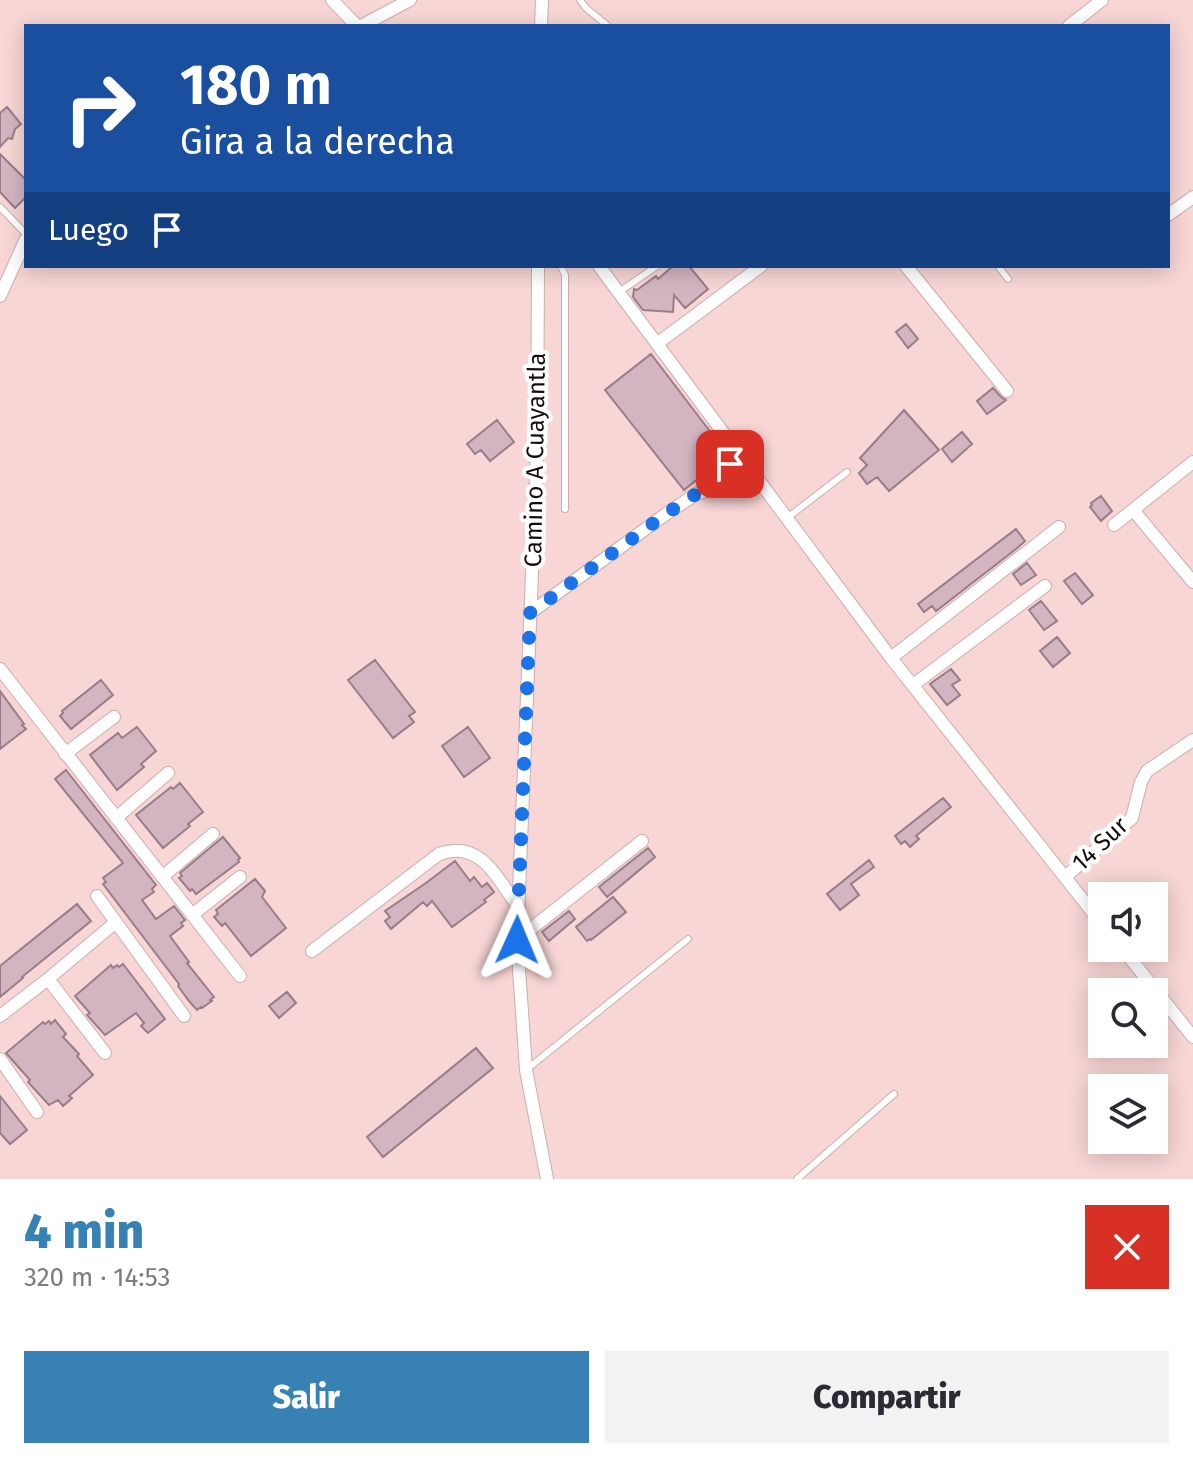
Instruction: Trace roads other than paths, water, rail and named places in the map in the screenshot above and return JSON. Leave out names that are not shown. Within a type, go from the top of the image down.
[{"type":"street","points":[[332,0],[357,24]]},
{"type":"street","points":[[363,24],[410,0]]},
{"type":"street","points":[[541,24],[542,0]]},
{"type":"street","points":[[1072,24],[1102,0]]},
{"type":"street","points":[[1170,214],[1193,197]]},
{"type":"street","points":[[0,296],[24,242]]},
{"type":"street","name":"Camino A Cuayantla","points":[[538,268],[537,452],[517,940],[526,1070],[547,1179]]},
{"type":"street","points":[[601,268],[891,658],[1088,906]]},
{"type":"street","points":[[658,343],[758,268]]},
{"type":"street","points":[[908,268],[1007,391]]},
{"type":"street","points":[[530,613],[666,514],[696,494],[715,488],[726,469],[741,455]]},
{"type":"street","points":[[1114,525],[1188,466],[1193,480]]},
{"type":"street","points":[[1133,510],[1193,582]]},
{"type":"street","points":[[891,658],[1059,527]]},
{"type":"street","points":[[913,685],[1045,586]]},
{"type":"street","points":[[0,669],[240,976]]},
{"type":"street","points":[[65,754],[114,717]]},
{"type":"street","name":"14 Sur","points":[[1065,877],[1132,818],[1147,771],[1193,740]]},
{"type":"street","points":[[116,818],[168,773]]},
{"type":"street","points":[[162,877],[213,834]]},
{"type":"street","points":[[517,940],[642,841]]},
{"type":"street","points":[[312,951],[439,854],[453,849],[482,859],[517,905]]},
{"type":"street","points":[[192,915],[240,877]]},
{"type":"street","points":[[97,896],[184,1016]]},
{"type":"street","points":[[0,1016],[116,922]]},
{"type":"street","points":[[1133,962],[1193,1037]]},
{"type":"street","points":[[48,979],[105,1053]]},
{"type":"street","points":[[0,1059],[37,1112]]},
{"type":"lane","points":[[580,0],[606,24]]},
{"type":"lane","points":[[0,207],[24,235]]},
{"type":"lane","points":[[562,268],[565,275],[565,509]]},
{"type":"lane","points":[[619,292],[654,268]]},
{"type":"lane","points":[[1000,268],[1008,279]]},
{"type":"lane","points":[[787,518],[847,472]]},
{"type":"lane","points":[[526,1070],[688,939]]},
{"type":"lane","points":[[797,1179],[894,1094]]}]
